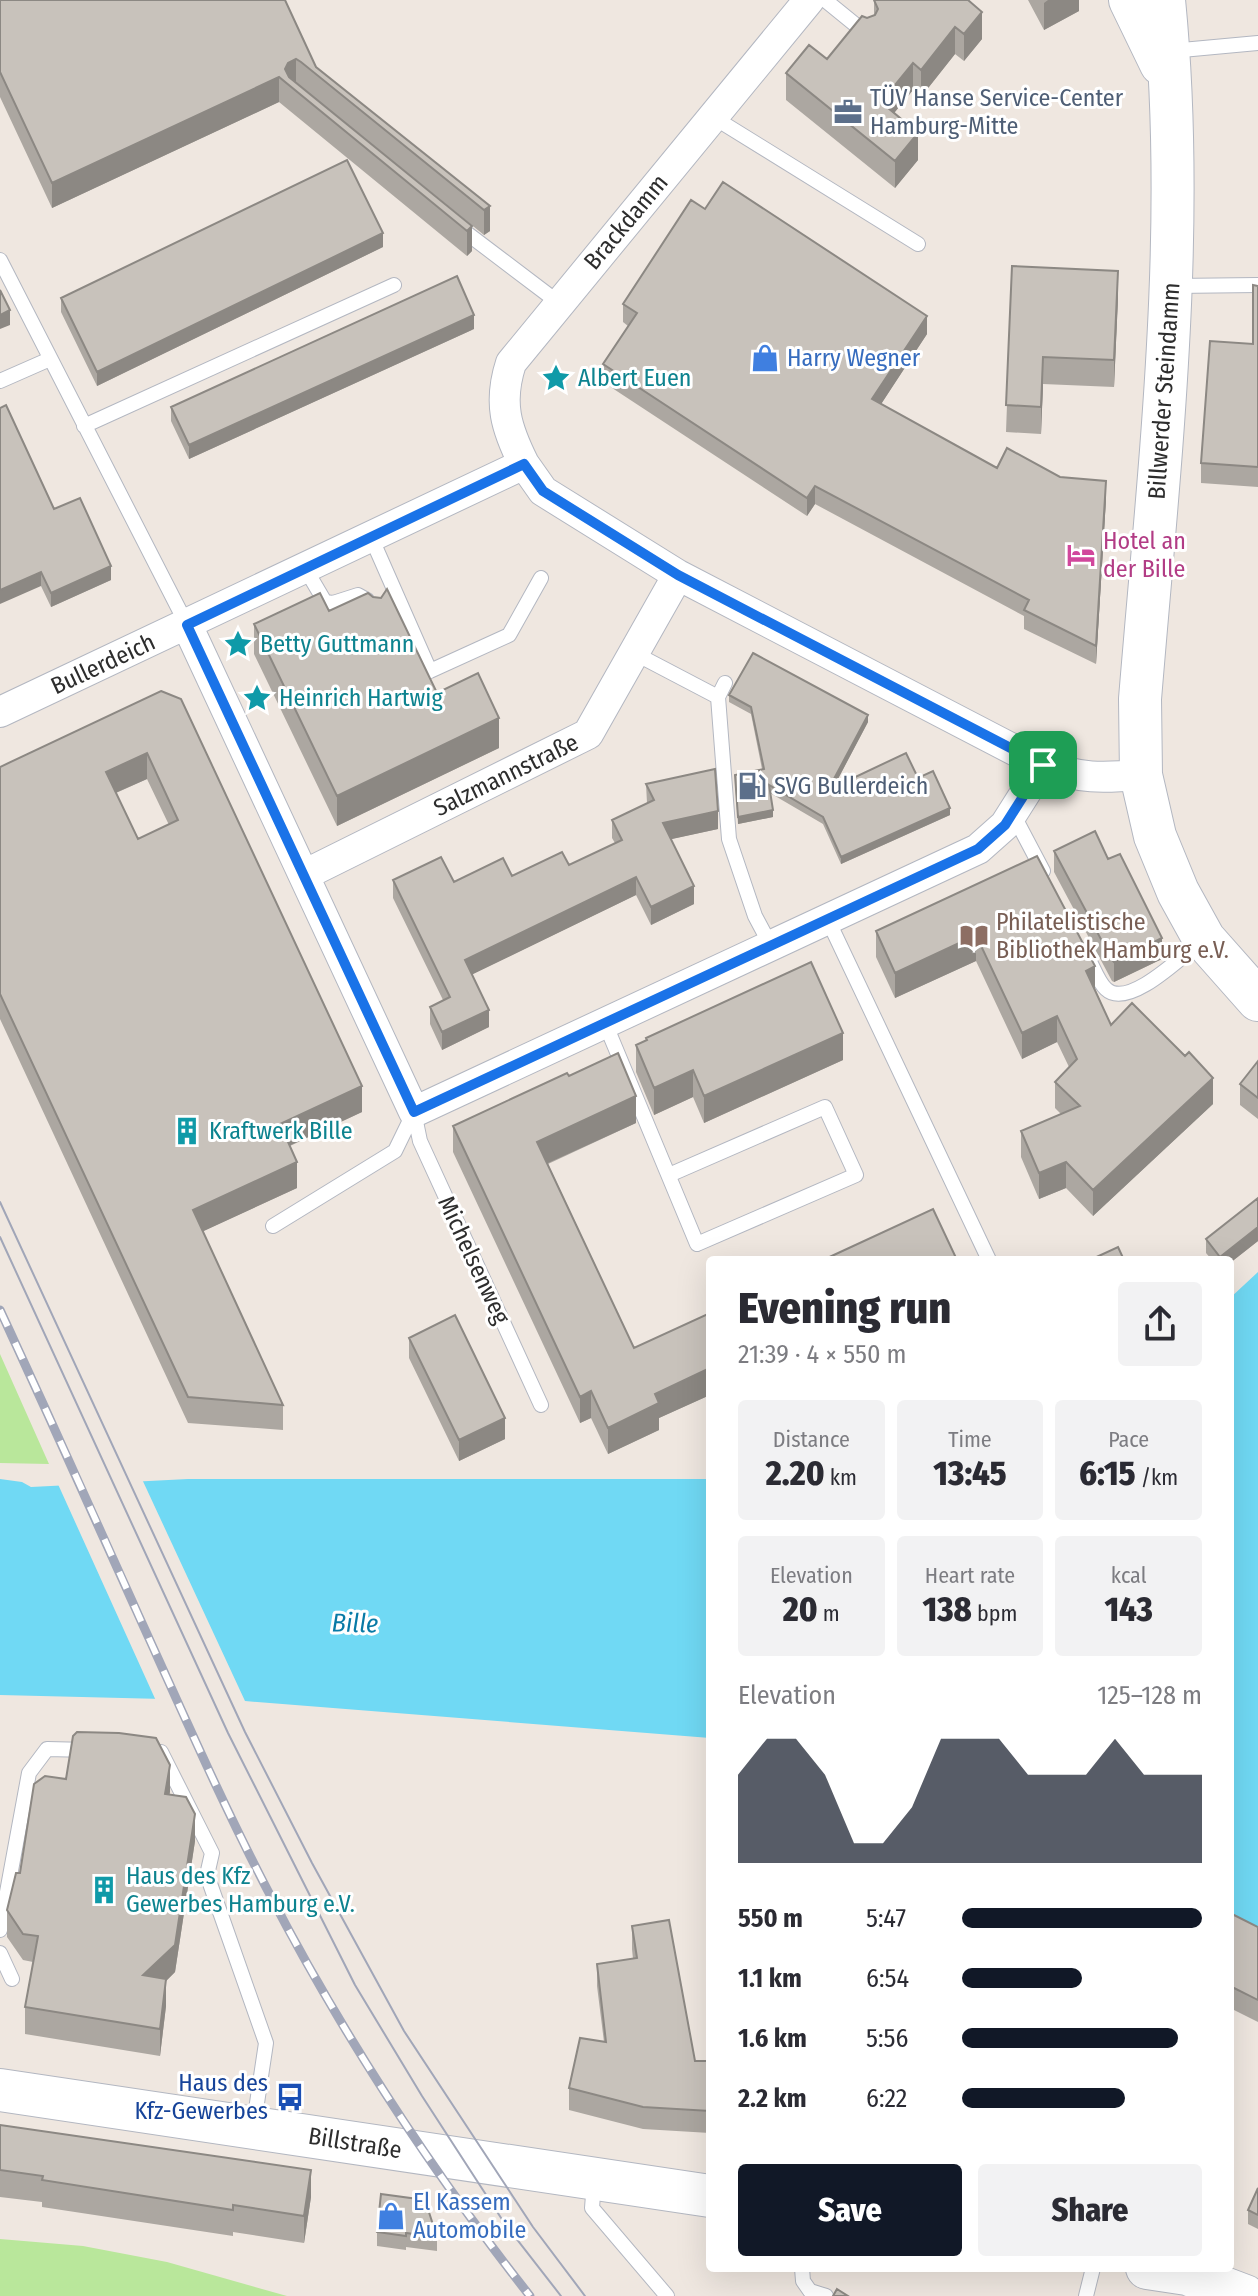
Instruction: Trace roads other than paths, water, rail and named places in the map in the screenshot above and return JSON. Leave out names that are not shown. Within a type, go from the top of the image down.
[{"type":"main road","name":"Billwerder Steindamm","points":[[1130,0],[1169,67]]},
{"type":"main road","name":"Billwerder Steindamm","points":[[1164,0],[1174,185],[1171,286],[1140,699],[1141,775],[1155,836],[1178,892],[1204,939],[1258,1000]]},
{"type":"main road","name":"Billstraße","points":[[0,2090],[706,2195]]},
{"type":"main road","points":[[1174,2272],[1187,2274],[1237,2295]]},
{"type":"street","name":"Brackdamm","points":[[524,464],[509,435],[505,417],[505,382],[511,363],[806,3]]},
{"type":"street","points":[[524,464],[543,491],[678,575],[1043,765],[1072,776],[1141,775]]},
{"type":"street","name":"Bullerdeich","points":[[0,712],[524,464]]},
{"type":"street","name":"Salzmannstraße","points":[[304,875],[588,734],[678,575]]},
{"type":"street","points":[[187,625],[414,1112],[978,849],[1005,825],[1043,765]]},
{"type":"lane","points":[[806,3],[868,35]]},
{"type":"lane","points":[[1169,67],[1258,43]]},
{"type":"lane","points":[[713,117],[918,244]]},
{"type":"lane","points":[[454,224],[559,303]]},
{"type":"lane","points":[[0,260],[187,625]]},
{"type":"lane","points":[[84,426],[394,285]]},
{"type":"lane","points":[[1171,286],[1258,285]]},
{"type":"lane","points":[[0,381],[50,359]]},
{"type":"lane","points":[[371,537],[430,671],[509,635],[541,578]]},
{"type":"lane","points":[[305,568],[325,602],[333,603],[358,595],[367,600],[377,618]]},
{"type":"lane","points":[[634,653],[721,690],[729,839],[755,916],[771,946]]},
{"type":"lane","points":[[1013,814],[1050,884]]},
{"type":"lane","points":[[828,920],[987,1256]]},
{"type":"lane","points":[[1077,936],[1104,988],[1114,994],[1127,995],[1141,988],[1204,939]]},
{"type":"lane","points":[[605,1023],[697,1244],[856,1175],[825,1107],[669,1175]]},
{"type":"lane","points":[[273,1226],[395,1151],[414,1112]]},
{"type":"lane","name":"Michelsenweg","points":[[414,1112],[420,1141],[541,1405]]},
{"type":"lane","points":[[0,1930],[29,1773],[47,1749],[104,1750]]},
{"type":"lane","points":[[146,1750],[160,1750],[212,1853],[207,1875],[266,2043],[254,2128]]},
{"type":"lane","points":[[0,1953],[12,1979]]},
{"type":"lane","points":[[594,2178],[592,2208],[667,2296]]},
{"type":"lane","points":[[802,2272],[803,2281],[810,2291],[826,2296]]},
{"type":"lane","points":[[1086,2296],[1092,2272]]},
{"type":"water","points":[[1258,1272],[1258,1947],[1234,1935],[1234,1294]]},
{"type":"water","name":"Bille","points":[[0,1479],[22,1482],[31,1487],[188,1479],[706,1479],[706,1738],[245,1701],[0,1695]]},
{"type":"tram line","points":[[0,1202],[245,1732],[312,1863],[404,2031],[533,2227],[585,2296]]},
{"type":"tram line","points":[[0,1237],[228,1733],[355,1985],[505,2224],[561,2296]]},
{"type":"railway","points":[[0,1310],[219,1791],[296,1944],[389,2100],[457,2199],[530,2296]]},
{"type":"place","name":"TÜV Hanse Service-Center Hamburg-Mitte","points":[[848,112]]},
{"type":"place","name":"Harry Wegner","points":[[765,358]]},
{"type":"place","name":"Albert Euen","points":[[556,378]]},
{"type":"place","name":"Hotel an der Bille","points":[[1081,555]]},
{"type":"place","name":"Betty Guttmann","points":[[238,644]]},
{"type":"place","name":"Heinrich Hartwig","points":[[257,698]]},
{"type":"place","name":"SVG Bullerdeich","points":[[752,786]]},
{"type":"place","name":"Philatelistische Bibliothek Hamburg e.V.","points":[[974,936]]},
{"type":"place","name":"Kraftwerk Bille","points":[[187,1131]]},
{"type":"place","name":"Haus des Kfz Gewerbes Hamburg e.V.","points":[[104,1890]]},
{"type":"place","name":"Haus des Kfz-Gewerbes","points":[[290,2097]]},
{"type":"place","name":"El Kassem Automobile","points":[[391,2216]]}]
